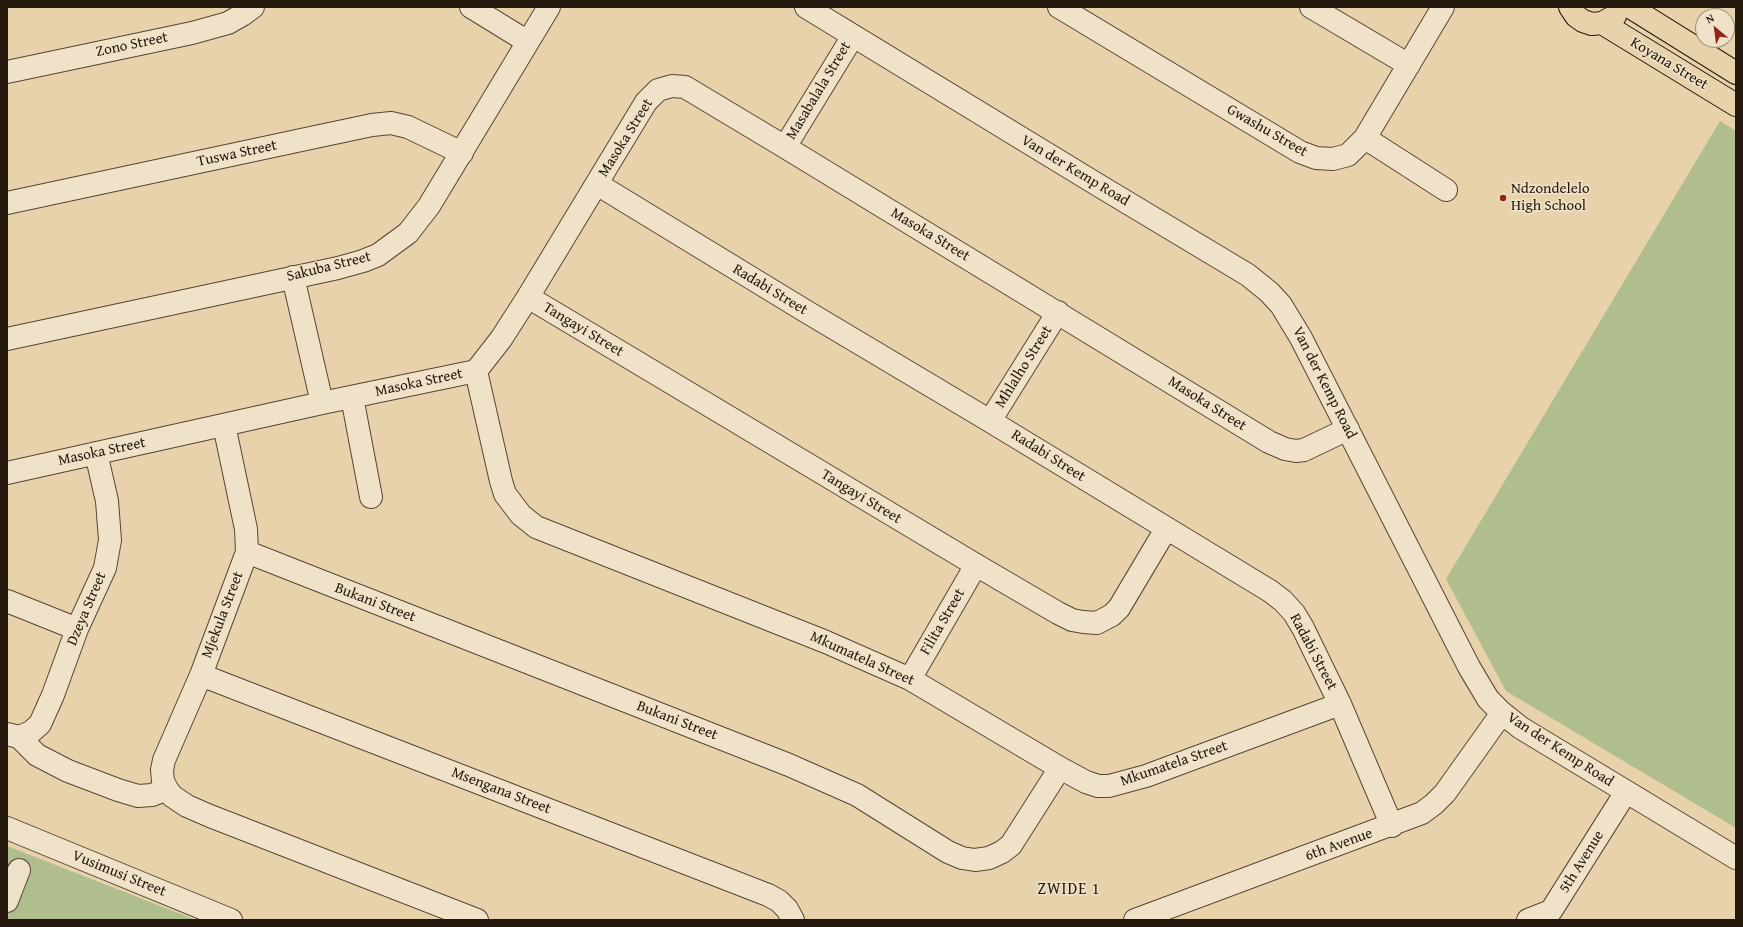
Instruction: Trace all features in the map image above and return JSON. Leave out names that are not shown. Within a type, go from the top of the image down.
[{"type":"main road","name":"Koyana Street","points":[[1570,7],[1576,16],[1583,21],[1592,24],[1602,23],[1736,105]]},
{"type":"main road","points":[[1602,23],[1611,19],[1619,12],[1621,7]]},
{"type":"main road","name":"Koyana Street","points":[[1630,7],[1736,73]]},
{"type":"street","name":"Zono Street","points":[[7,72],[206,29],[228,23],[253,7]]},
{"type":"street","points":[[471,7],[528,42]]},
{"type":"street","name":"Sakuba Street","points":[[7,339],[338,268],[363,261],[378,254],[408,233],[421,217],[462,153],[549,7]]},
{"type":"street","name":"Van der Kemp Road","points":[[806,7],[1248,275],[1269,292],[1282,305],[1291,320],[1348,429],[1468,667],[1488,699],[1502,713],[1528,732],[1736,858]]},
{"type":"street","name":"Gwashu Street","points":[[1059,7],[1300,152],[1316,158],[1333,159],[1348,155],[1365,138],[1443,7]]},
{"type":"street","points":[[1311,7],[1409,65]]},
{"type":"street","name":"Masabalala Street","points":[[785,147],[853,36]]},
{"type":"street","name":"Masoka Street","points":[[7,473],[322,403],[476,371],[501,339],[528,297],[646,102],[651,95],[665,87],[679,86],[685,88],[785,147],[1269,442],[1285,449],[1296,451],[1304,450],[1348,429]]},
{"type":"street","name":"Tuswa Street","points":[[7,203],[372,125],[391,123],[408,127],[462,153]]},
{"type":"street","points":[[1365,138],[1446,190]]},
{"type":"street","name":"Radabi Street","points":[[597,184],[1270,591],[1283,601],[1294,613],[1300,623],[1340,704],[1392,826]]},
{"type":"street","points":[[292,277],[322,403]]},
{"type":"street","name":"Tangayi Street","points":[[528,297],[976,565],[1058,613],[1078,621],[1096,623],[1112,615],[1120,608],[1166,529]]},
{"type":"street","name":"Mhlalho Street","points":[[990,421],[1058,312]]},
{"type":"street","name":"Mkumatela Street","points":[[476,371],[500,481],[505,494],[522,515],[536,527],[826,642],[910,679],[1060,768],[1098,786],[1109,786],[1125,783],[1146,776],[1340,704]]},
{"type":"street","points":[[352,397],[371,497]]},
{"type":"street","name":"Mjekula Street","points":[[170,793],[163,781],[162,770],[164,760],[201,675],[247,552],[246,529],[224,426]]},
{"type":"street","name":"Dzeya Street","points":[[13,735],[31,732],[40,724],[53,695],[77,629],[105,568],[110,540],[107,501],[96,453]]},
{"type":"street","name":"Bukani Street","points":[[247,552],[789,765],[857,795],[948,852],[962,858],[975,860],[989,858],[1002,852],[1011,845],[1060,768]]},
{"type":"street","name":"Filita Street","points":[[910,679],[976,565]]},
{"type":"street","points":[[7,601],[77,629]]},
{"type":"street","name":"Msengana Street","points":[[201,675],[768,895],[779,901],[787,909],[792,920]]},
{"type":"street","name":"6th Avenue","points":[[1135,920],[1392,826],[1422,813],[1445,793],[1502,713]]},
{"type":"street","points":[[13,735],[37,755],[68,771],[112,788],[138,796],[170,793],[187,806],[210,816],[477,920]]},
{"type":"street","name":"5th Avenue","points":[[1528,920],[1559,915],[1626,792]]},
{"type":"street","name":"Vusimusi Street","points":[[7,828],[231,920]]},
{"type":"street","points":[[7,901],[19,870]]},
{"type":"green space","points":[[1720,121],[1736,131],[1736,828],[1506,691],[1446,579]]},
{"type":"green space","points":[[7,846],[196,920],[7,920]]},
{"type":"place","name":"Ndzondelelo High School","points":[[1503,198]]},
{"type":"district","name":"ZWIDE 1","points":[[1069,890]]}]
